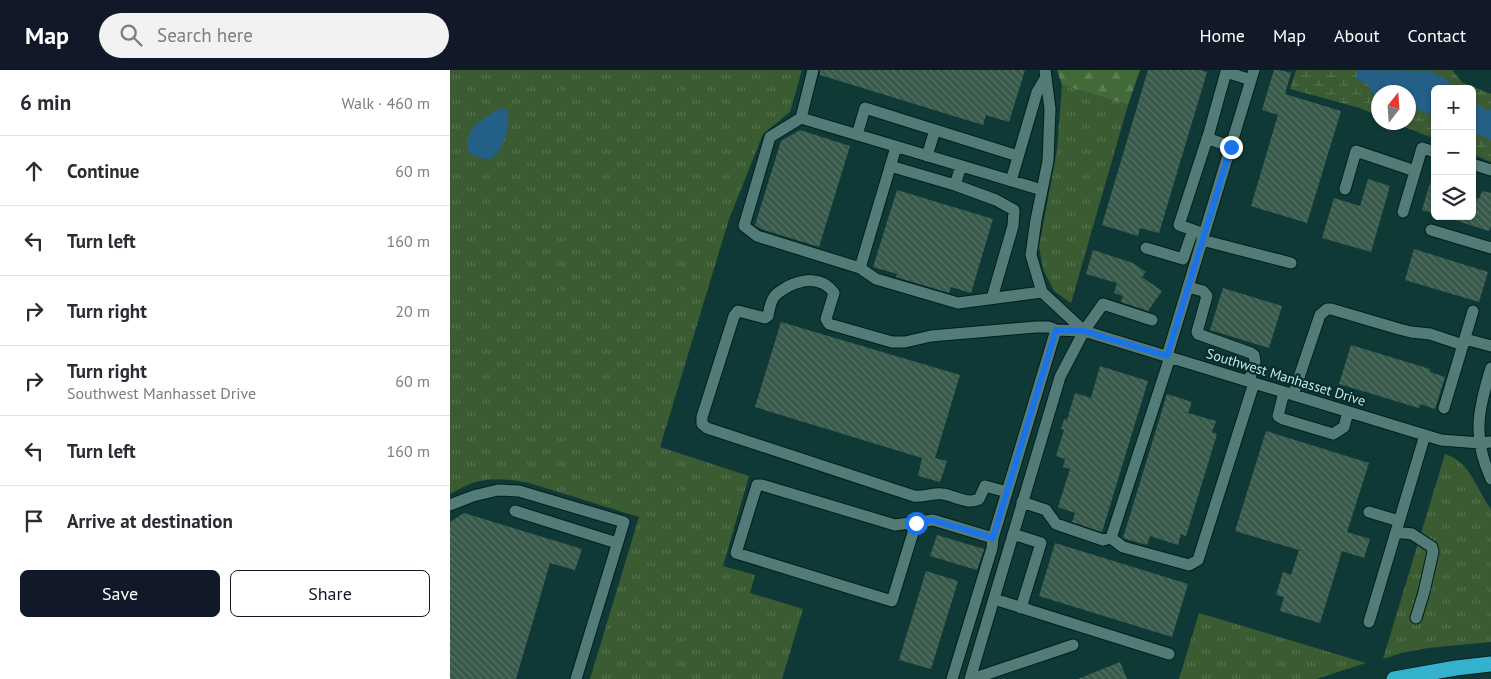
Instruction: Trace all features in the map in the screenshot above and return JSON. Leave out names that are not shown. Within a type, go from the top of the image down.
[{"type":"highway","points":[[1394,679],[1441,670],[1491,664]]},
{"type":"street","points":[[813,70],[801,118],[770,137],[744,226],[757,236],[860,268],[876,279],[958,303],[1042,292]]},
{"type":"street","points":[[1111,538],[1169,357],[1188,287],[1203,237],[1253,75],[1226,72],[1179,225],[1193,230],[1203,237],[1291,263]]},
{"type":"street","points":[[1011,180],[1037,92],[1046,74]]},
{"type":"street","points":[[1046,74],[1050,109],[1048,161],[1031,255],[1042,292],[1084,331]]},
{"type":"street","points":[[857,135],[865,108],[1018,156]]},
{"type":"street","points":[[801,118],[1042,190]]},
{"type":"street","points":[[927,156],[935,130]]},
{"type":"street","points":[[1207,138],[1231,147]]},
{"type":"street","points":[[860,268],[896,147]]},
{"type":"street","points":[[1403,212],[1422,148],[1431,151]]},
{"type":"street","points":[[1344,189],[1356,151],[1416,171]]},
{"type":"street","points":[[1476,165],[1491,170]]},
{"type":"street","points":[[890,166],[955,185],[996,200],[1014,210],[1013,226],[992,298]]},
{"type":"street","points":[[955,185],[960,166]]},
{"type":"street","points":[[1146,248],[1183,259],[1193,230]]},
{"type":"street","points":[[1431,230],[1491,248]]},
{"type":"street","points":[[1007,492],[985,486],[979,499],[971,502],[941,493],[914,496],[707,428],[702,424],[702,417],[734,316],[738,311],[765,318],[768,316],[774,297],[780,291],[801,281],[812,280],[827,285],[834,293],[826,319],[830,324],[892,342],[905,342],[931,336],[1036,327],[1084,331]]},
{"type":"street","points":[[1111,538],[1123,547],[1189,564],[1198,560],[1252,382],[1256,362],[1254,355],[1251,353],[1199,336],[1197,332],[1208,296],[1203,291],[1188,287]]},
{"type":"street","points":[[971,679],[1060,377],[1084,331],[1103,304],[1152,320]]},
{"type":"street","points":[[1348,412],[1344,427],[1333,434],[1282,419],[1278,416],[1278,412],[1299,376],[1320,315],[1327,309],[1411,332],[1491,346]]},
{"type":"street","points":[[1444,408],[1473,311]]},
{"type":"street","points":[[952,679],[1056,330]]},
{"type":"street","name":"Southwest Manhasset Drive","points":[[1084,331],[1441,440],[1486,443]]},
{"type":"street","points":[[1491,368],[1487,394],[1479,411],[1486,443],[1482,455],[1491,479]]},
{"type":"street","points":[[1369,622],[1425,435]]},
{"type":"street","points":[[916,523],[892,601],[736,553],[757,486],[762,485],[895,525],[933,520],[993,538]]},
{"type":"street","points":[[450,505],[473,496],[498,490],[519,491],[624,522],[576,679]]},
{"type":"street","points":[[1022,502],[1046,510],[1056,524],[1103,540],[1111,538]]},
{"type":"street","points":[[515,511],[617,543]]},
{"type":"street","points":[[1369,512],[1412,534],[1432,547],[1433,552],[1424,592],[1416,618]]},
{"type":"street","points":[[1013,534],[1041,543],[1021,608]]},
{"type":"street","points":[[994,599],[1169,654]]},
{"type":"street","points":[[971,679],[1073,645]]},
{"type":"green space","points":[[450,70],[802,70],[790,112],[763,134],[729,219],[660,447],[749,476],[723,566],[755,575],[750,593],[803,609],[782,679],[590,679],[639,517],[515,480],[493,479],[479,481],[450,494]]},
{"type":"green space","points":[[1057,70],[1140,70],[1128,105],[1062,85]]},
{"type":"green space","points":[[1296,70],[1452,70],[1463,83],[1468,85],[1431,85],[1431,137],[1412,130],[1416,130],[1416,85],[1371,85],[1371,113],[1360,108],[1290,89]]},
{"type":"green space","points":[[1062,85],[1128,105],[1071,303],[1054,291],[1043,269],[1039,247],[1057,150]]},
{"type":"green space","points":[[1476,88],[1491,94],[1491,162],[1476,156]]},
{"type":"green space","points":[[1445,454],[1461,463],[1467,470],[1491,509],[1491,642],[1428,648],[1401,653],[1383,659]]},
{"type":"green space","points":[[1199,613],[1366,663],[1316,679],[1179,679]]},
{"type":"water","points":[[1358,70],[1431,71],[1452,85],[1431,85],[1431,114],[1416,109],[1416,85],[1371,85],[1371,90],[1368,84],[1356,80]]},
{"type":"water","points":[[1476,103],[1483,109],[1491,110],[1491,140],[1476,134]]},
{"type":"water","points":[[502,108],[507,110],[508,121],[505,138],[498,152],[489,159],[470,154],[468,145],[471,131],[481,120]]},
{"type":"building","points":[[820,70],[1025,70],[1009,122],[986,115],[983,125],[820,75]]},
{"type":"building","points":[[1148,70],[1200,70],[1207,72],[1159,233],[1140,228],[1138,236],[1102,225]]},
{"type":"building","points":[[1274,70],[1291,73],[1285,94],[1341,111],[1307,223],[1251,206],[1278,115],[1262,110]]},
{"type":"building","points":[[800,130],[850,146],[819,247],[761,229],[755,225],[781,141]]},
{"type":"building","points":[[1368,179],[1390,186],[1371,252],[1322,238],[1334,198],[1360,206]]},
{"type":"building","points":[[1431,180],[1431,213],[1422,210]]},
{"type":"building","points":[[897,190],[993,219],[971,293],[951,287],[949,293],[896,277],[897,274],[873,267]]},
{"type":"building","points":[[1482,191],[1491,193],[1491,226],[1489,231],[1454,220],[1476,220],[1476,198],[1479,199]]},
{"type":"building","points":[[1414,249],[1488,272],[1479,302],[1405,280]]},
{"type":"building","points":[[1093,250],[1133,263],[1146,272],[1142,277],[1162,291],[1148,311],[1121,302],[1123,296],[1114,293],[1117,283],[1086,274]]},
{"type":"building","points":[[1223,288],[1282,306],[1269,348],[1210,330]]},
{"type":"building","points":[[781,322],[960,375],[935,458],[947,461],[940,482],[918,476],[922,458],[755,407]]},
{"type":"building","points":[[1351,345],[1430,369],[1430,372],[1445,377],[1435,409],[1420,404],[1419,408],[1339,384]]},
{"type":"building","points":[[1100,366],[1148,381],[1102,532],[1072,522],[1075,513],[1058,507],[1070,469],[1063,467],[1065,459],[1056,456],[1064,430],[1061,429],[1064,419],[1067,420],[1075,393],[1091,398]]},
{"type":"building","points":[[1167,394],[1192,402],[1188,413],[1216,421],[1212,432],[1217,434],[1186,536],[1181,534],[1178,545],[1150,536],[1147,545],[1123,538]]},
{"type":"building","points":[[1266,431],[1369,463],[1347,532],[1370,539],[1364,558],[1342,551],[1320,623],[1280,611],[1284,597],[1276,595],[1283,572],[1291,575],[1299,550],[1235,531]]},
{"type":"building","points":[[464,513],[582,549],[575,570],[550,563],[516,679],[450,679],[450,522]]},
{"type":"building","points":[[937,535],[984,549],[977,570],[930,556]]},
{"type":"building","points":[[1055,543],[1188,584],[1172,637],[1039,596]]},
{"type":"building","points":[[926,571],[958,581],[931,669],[899,660]]},
{"type":"building","points":[[1120,662],[1127,679],[1078,679]]},
{"type":"route","points":[[916,523],[933,520],[993,538],[1056,330],[1084,331],[1167,356],[1231,147]]}]
